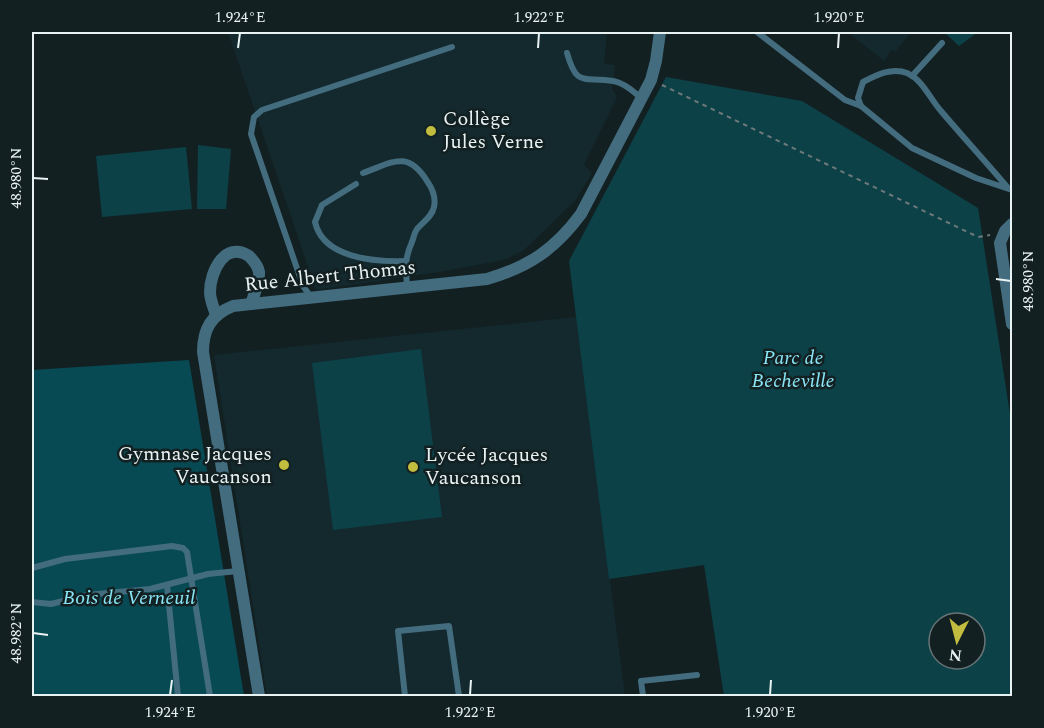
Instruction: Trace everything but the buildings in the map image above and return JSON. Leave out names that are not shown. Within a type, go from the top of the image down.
[{"type":"street","name":"Rue Albert Thomas","points":[[216,315],[233,306],[487,279],[521,267],[554,245],[581,214],[651,80],[660,32]]},
{"type":"street","points":[[1009,228],[1000,243],[1012,324]]},
{"type":"street","points":[[251,304],[259,270],[252,259],[243,253],[233,252],[223,256],[215,267],[210,292],[216,315],[206,330],[203,352],[259,696]]},
{"type":"lane","points":[[757,32],[845,100],[861,105],[912,148],[976,178],[1010,189]]},
{"type":"lane","points":[[912,76],[942,43]]},
{"type":"lane","points":[[311,298],[303,286],[251,134],[255,117],[262,110],[452,47]]},
{"type":"lane","points":[[567,53],[575,75],[581,79],[614,81],[627,87],[641,98]]},
{"type":"lane","points":[[861,105],[858,98],[863,82],[874,76],[889,71],[899,71],[918,79],[939,109],[1010,189]]},
{"type":"lane","points":[[363,173],[394,162],[408,161],[416,166],[434,194],[435,205],[432,214],[415,231],[405,261],[408,288]]},
{"type":"lane","points":[[356,184],[322,205],[315,222],[320,238],[341,252],[373,259],[405,261]]},
{"type":"lane","points":[[32,568],[65,559],[172,546],[183,548],[187,552],[193,578],[210,696]]},
{"type":"lane","points":[[32,602],[51,604],[87,595],[150,589],[208,574],[238,571]]},
{"type":"lane","points":[[167,585],[178,696]]},
{"type":"lane","points":[[405,696],[398,631],[449,626],[459,696]]},
{"type":"lane","points":[[643,696],[641,681],[697,675]]},
{"type":"path","points":[[651,80],[978,237],[1009,228]]},
{"type":"shaded area","name":"Collège Jules Verne","points":[[228,32],[607,32],[604,64],[615,65],[612,89],[617,97],[584,165],[592,173],[575,201],[523,251],[504,260],[316,290]]},
{"type":"shaded area","points":[[848,32],[911,32],[895,52],[892,50],[884,61]]},
{"type":"shaded area","name":"Lycée Jacques Vaucanson","points":[[576,317],[625,696],[267,696],[214,355]]},
{"type":"green space","points":[[944,32],[978,32],[959,46]]},
{"type":"green space","name":"Parc de Becheville","points":[[666,77],[802,101],[978,208],[1012,427],[1012,696],[724,696],[704,565],[609,579],[569,261]]},
{"type":"green space","points":[[198,145],[231,149],[226,209],[197,209]]},
{"type":"green space","points":[[186,147],[192,209],[102,217],[96,156]]},
{"type":"green space","points":[[421,349],[442,517],[333,530],[312,363]]},
{"type":"green space","name":"Bois de Verneuil","points":[[189,360],[244,696],[32,696],[32,370]]},
{"type":"place","name":"Collège Jules Verne","points":[[431,131]]},
{"type":"place","name":"Gymnase Jacques Vaucanson","points":[[284,465]]},
{"type":"place","name":"Lycée Jacques Vaucanson","points":[[413,467]]}]
